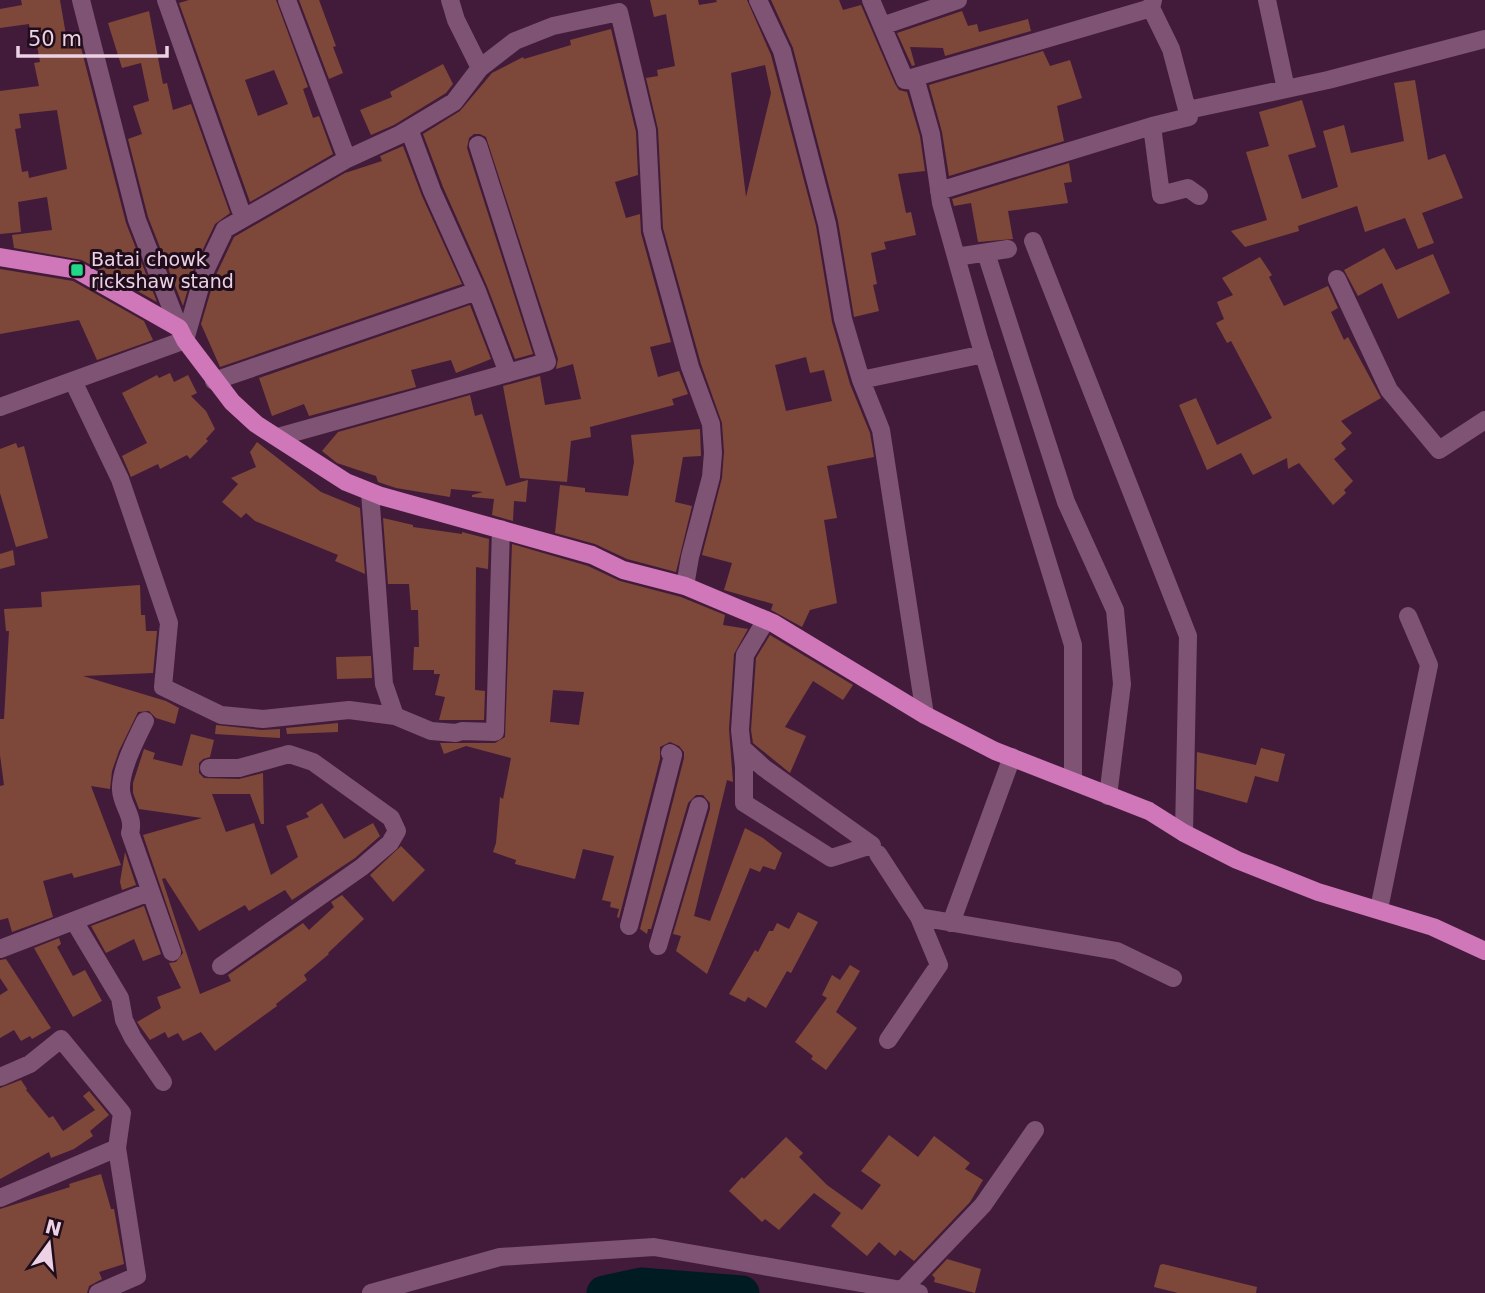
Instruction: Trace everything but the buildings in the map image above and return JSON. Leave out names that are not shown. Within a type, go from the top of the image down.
[{"type":"main road","points":[[0,257],[76,271],[182,334],[232,402],[256,424],[346,482],[370,492],[592,555],[623,570],[685,586],[766,620],[925,715],[1012,757],[1149,811],[1184,833],[1237,860],[1318,892],[1433,927],[1485,951]]},
{"type":"street","points":[[81,0],[137,220],[182,334]]},
{"type":"street","points":[[166,0],[243,217]]},
{"type":"street","points":[[287,0],[347,159]]},
{"type":"street","points":[[450,0],[456,20],[480,68]]},
{"type":"street","points":[[758,0],[782,51],[827,224],[843,319],[861,380],[881,430],[925,715]]},
{"type":"street","points":[[871,0],[905,80]]},
{"type":"street","points":[[882,26],[958,0]]},
{"type":"street","points":[[1267,0],[1286,89]]},
{"type":"street","points":[[905,80],[1152,4],[1171,49],[1189,117],[939,191]]},
{"type":"street","points":[[0,407],[73,381],[182,334],[204,273],[225,229],[454,102],[480,68],[515,41],[553,26],[619,12],[646,130],[652,230],[690,366],[711,424],[711,477],[685,586]]},
{"type":"street","points":[[1188,110],[1286,89],[1485,39]]},
{"type":"street","points":[[905,80],[916,81],[931,134],[939,191],[956,257],[1073,645],[1073,781]]},
{"type":"street","points":[[1152,126],[1161,195],[1188,188],[1199,195]]},
{"type":"street","points":[[409,129],[432,191],[477,291],[508,373]]},
{"type":"street","points":[[278,437],[547,362],[478,145]]},
{"type":"street","points":[[1033,241],[1188,636],[1184,833]]},
{"type":"street","points":[[956,257],[1008,249]]},
{"type":"street","points":[[986,253],[1066,502],[1115,610],[1122,684],[1108,796]]},
{"type":"street","points":[[1337,279],[1389,390],[1439,450],[1485,420]]},
{"type":"street","points":[[215,381],[477,291]]},
{"type":"street","points":[[861,380],[984,354]]},
{"type":"street","points":[[73,381],[120,480],[169,623],[163,687],[221,715],[263,719],[349,710],[395,716],[431,730],[456,733],[495,732],[501,528]]},
{"type":"street","points":[[370,492],[384,684],[395,716]]},
{"type":"street","points":[[1379,909],[1429,665],[1408,616]]},
{"type":"street","points":[[743,749],[764,768],[872,845],[831,858],[744,803],[740,730],[745,655],[766,620]]},
{"type":"street","points":[[145,721],[122,774],[121,791],[132,825],[130,833],[172,951]]},
{"type":"street","points":[[629,926],[673,755],[670,753]]},
{"type":"street","points":[[209,768],[239,768],[289,754],[313,762],[391,818],[397,831],[390,843],[362,867],[220,966]]},
{"type":"street","points":[[951,923],[1012,757]]},
{"type":"street","points":[[658,946],[699,806]]},
{"type":"street","points":[[878,854],[919,917],[939,965],[888,1040]]},
{"type":"street","points":[[0,949],[149,892]]},
{"type":"street","points":[[919,917],[1117,951],[1173,978]]},
{"type":"street","points":[[74,920],[120,998],[124,1020],[133,1038],[163,1082]]},
{"type":"street","points":[[0,1077],[30,1064],[61,1039],[122,1113],[117,1148],[137,1276],[98,1293]]},
{"type":"street","points":[[371,1293],[500,1257],[654,1247],[911,1292],[983,1205],[1035,1130]]},
{"type":"street","points":[[0,1198],[117,1148]]},
{"type":"waterway","points":[[604,1293],[641,1285],[742,1293]]},
{"type":"place","name":"Batai chowk rickshaw stand","points":[[77,270]]}]
